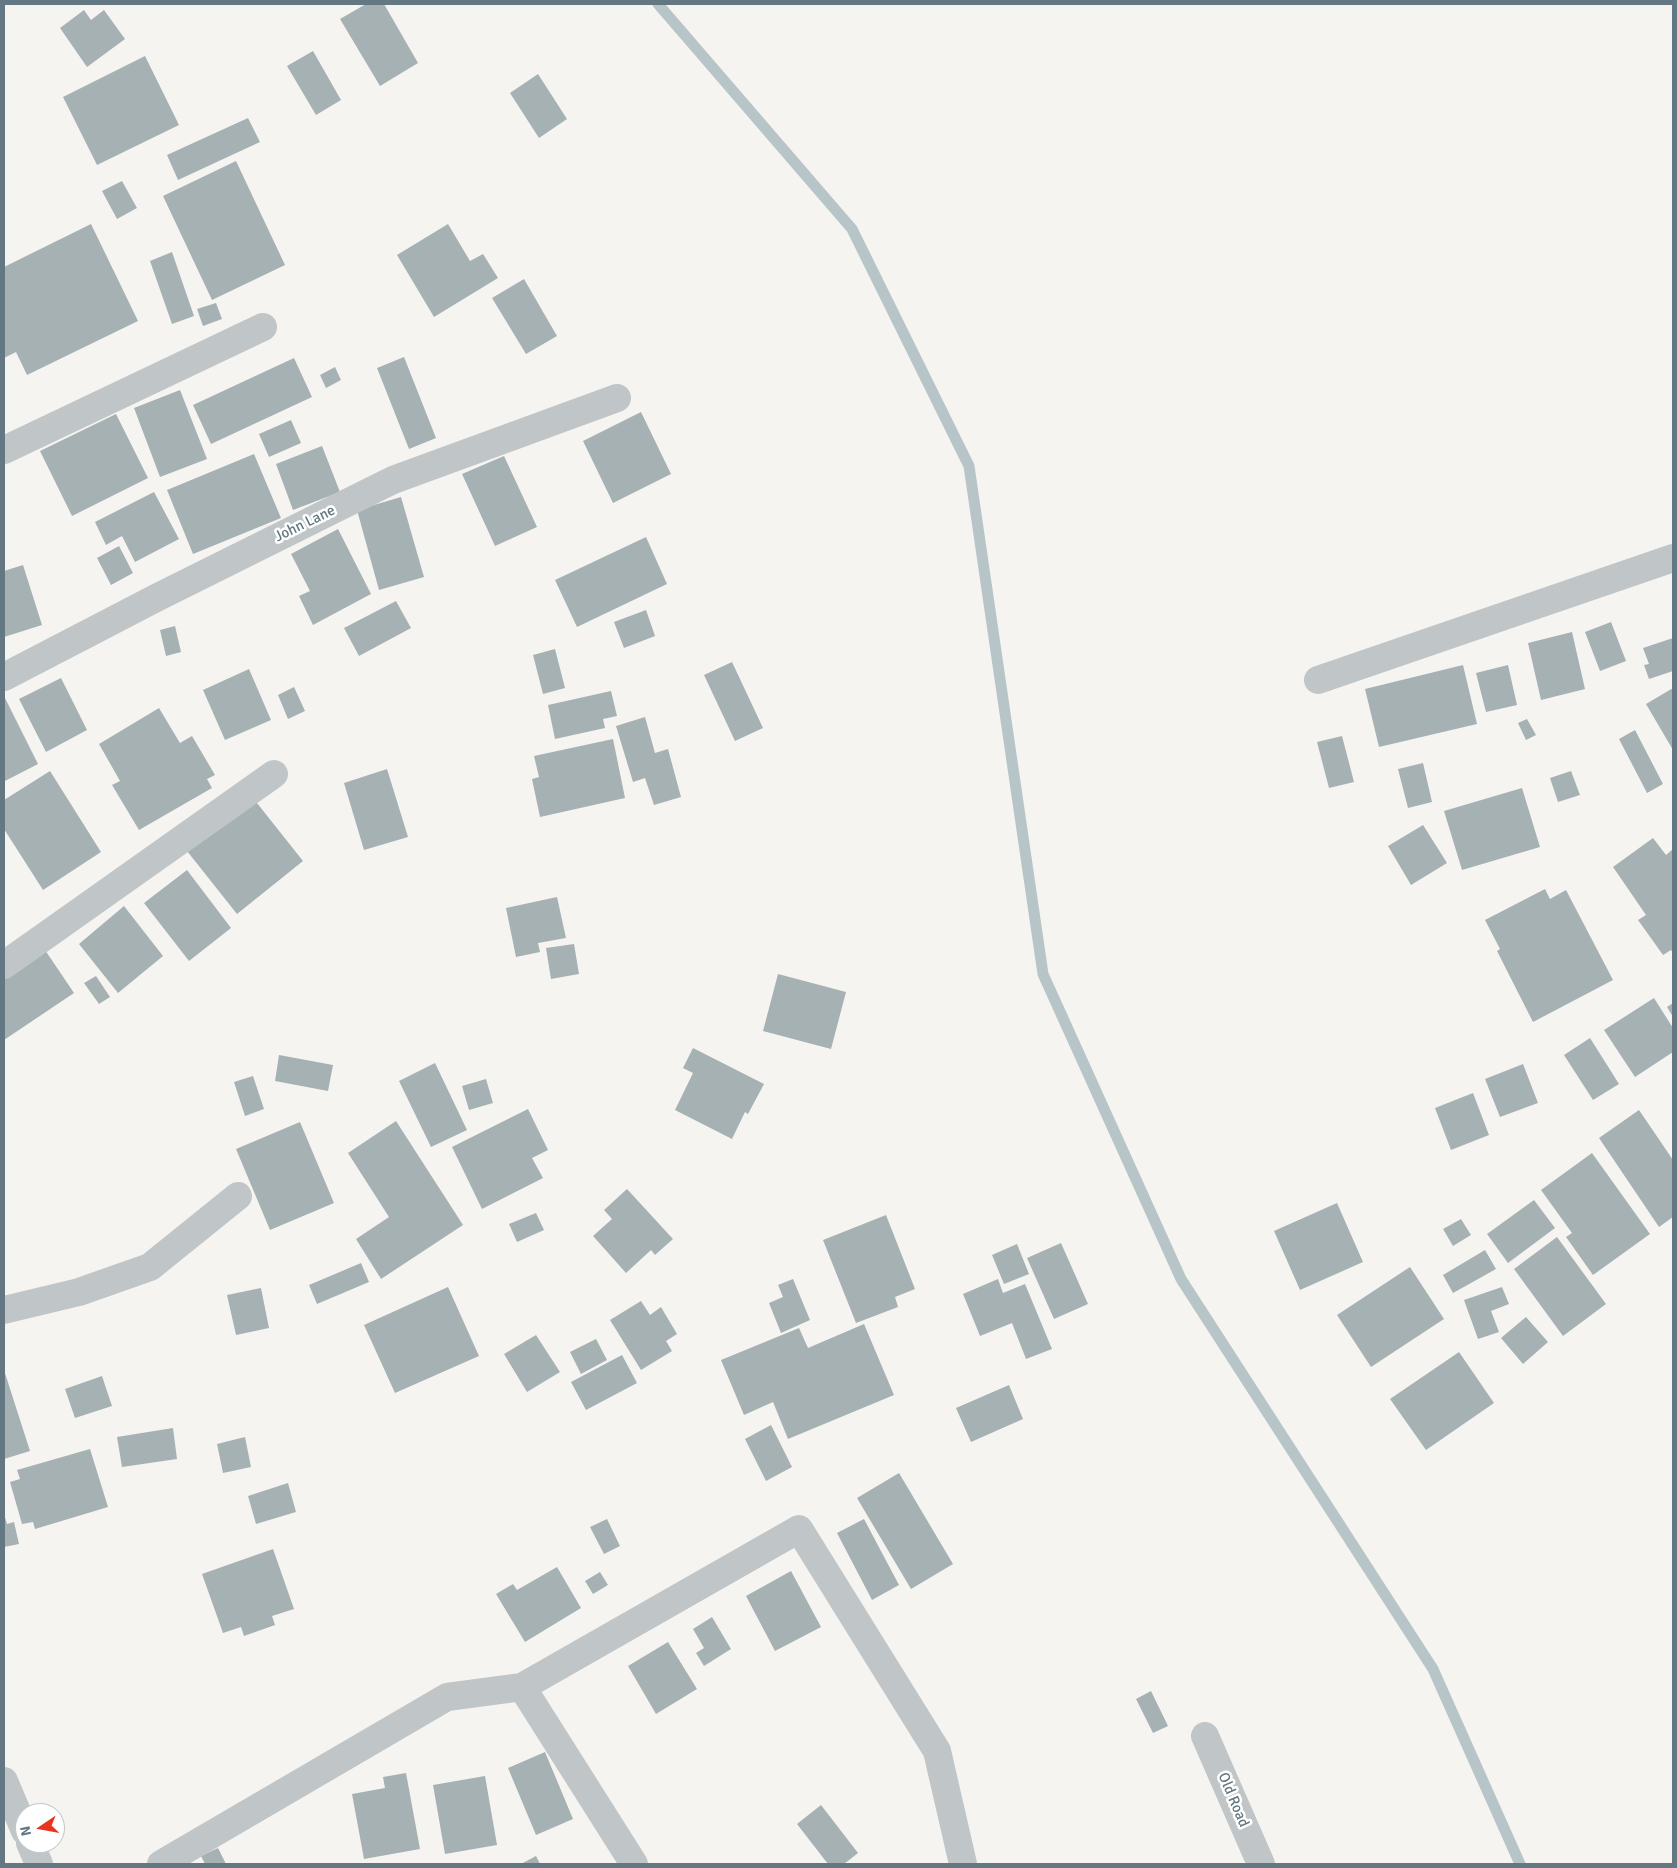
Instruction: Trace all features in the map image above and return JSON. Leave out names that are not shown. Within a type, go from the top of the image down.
[{"type":"street","points":[[4,450],[263,327]]},
{"type":"street","name":"John Lane","points":[[4,677],[158,597],[393,480],[617,398]]},
{"type":"street","points":[[1318,680],[1673,558]]},
{"type":"street","points":[[4,965],[274,774]]},
{"type":"street","points":[[4,1310],[79,1292],[150,1267],[238,1196]]},
{"type":"street","points":[[161,1864],[447,1698],[522,1687],[799,1529],[937,1751],[962,1864]]},
{"type":"street","points":[[522,1687],[634,1864]]},
{"type":"street","name":"Old Road","points":[[1205,1736],[1261,1864]]},
{"type":"street","points":[[4,1781],[15,1807]]},
{"type":"building","points":[[366,4],[384,4],[418,63],[380,86],[340,19]]},
{"type":"building","points":[[84,10],[91,20],[104,10],[125,39],[87,67],[60,28]]},
{"type":"building","points":[[313,51],[341,100],[316,115],[287,66]]},
{"type":"building","points":[[145,56],[179,125],[97,165],[63,97]]},
{"type":"building","points":[[538,74],[567,119],[539,138],[510,93]]},
{"type":"building","points":[[248,118],[260,142],[178,180],[167,155]]},
{"type":"building","points":[[236,161],[285,265],[212,300],[163,196]]},
{"type":"building","points":[[122,181],[137,208],[117,219],[102,191]]},
{"type":"building","points":[[91,224],[138,321],[27,375],[16,352],[4,358],[4,267]]},
{"type":"building","points":[[448,224],[470,261],[483,254],[498,278],[434,317],[397,255]]},
{"type":"building","points":[[172,252],[194,316],[172,324],[150,261]]},
{"type":"building","points":[[524,279],[557,336],[526,354],[492,298]]},
{"type":"building","points":[[216,303],[222,319],[203,326],[197,309]]},
{"type":"building","points":[[404,357],[436,438],[409,449],[377,368]]},
{"type":"building","points":[[294,358],[312,397],[211,444],[193,405]]},
{"type":"building","points":[[335,367],[341,380],[326,388],[320,375]]},
{"type":"building","points":[[180,390],[207,459],[160,477],[134,408]]},
{"type":"building","points":[[641,412],[671,474],[613,503],[583,441]]},
{"type":"building","points":[[116,414],[148,478],[72,516],[40,451]]},
{"type":"building","points":[[291,420],[301,443],[269,457],[259,434]]},
{"type":"building","points":[[322,446],[340,492],[293,510],[276,464]]},
{"type":"building","points":[[254,454],[281,518],[193,554],[167,490]]},
{"type":"building","points":[[504,456],[537,527],[495,546],[462,474]]},
{"type":"building","points":[[154,492],[179,539],[135,562],[122,536],[106,545],[95,522]]},
{"type":"building","points":[[401,497],[424,577],[379,590],[357,510]]},
{"type":"building","points":[[338,529],[371,594],[313,625],[299,596],[310,591],[291,554]]},
{"type":"building","points":[[646,537],[667,584],[577,627],[555,580]]},
{"type":"building","points":[[119,546],[133,573],[111,585],[97,558]]},
{"type":"building","points":[[23,565],[42,625],[4,637],[4,571]]},
{"type":"building","points":[[396,601],[411,628],[359,656],[344,628]]},
{"type":"building","points":[[646,610],[655,636],[624,648],[614,622]]},
{"type":"building","points":[[1611,622],[1626,661],[1600,671],[1585,632]]},
{"type":"building","points":[[175,626],[181,652],[166,656],[160,630]]},
{"type":"building","points":[[1572,632],[1585,689],[1541,700],[1528,643]]},
{"type":"building","points":[[1673,638],[1673,671],[1649,679],[1644,665],[1649,664],[1643,648]]},
{"type":"building","points":[[555,649],[565,688],[543,694],[533,655]]},
{"type":"building","points":[[732,662],[763,728],[735,741],[704,675]]},
{"type":"building","points":[[1463,665],[1477,724],[1379,747],[1365,689]]},
{"type":"building","points":[[1508,665],[1517,705],[1486,712],[1476,673]]},
{"type":"building","points":[[249,669],[271,720],[225,740],[203,690]]},
{"type":"building","points":[[61,678],[87,730],[46,752],[19,699]]},
{"type":"building","points":[[294,687],[305,711],[288,719],[278,695]]},
{"type":"building","points":[[1673,688],[1673,750],[1646,704]]},
{"type":"building","points":[[611,691],[617,716],[603,719],[605,728],[555,739],[548,705]]},
{"type":"building","points":[[4,696],[38,764],[5,781],[4,777]]},
{"type":"building","points":[[159,708],[180,743],[192,736],[215,775],[207,779],[212,788],[139,830],[112,785],[120,781],[99,744]]},
{"type":"building","points":[[645,717],[655,753],[668,749],[681,797],[654,805],[645,778],[633,782],[616,726]]},
{"type":"building","points":[[1527,719],[1536,735],[1526,740],[1518,723]]},
{"type":"building","points":[[1635,730],[1663,784],[1647,793],[1619,739]]},
{"type":"building","points":[[1342,736],[1354,782],[1329,788],[1317,742]]},
{"type":"building","points":[[613,739],[625,798],[540,817],[532,779],[539,777],[534,756]]},
{"type":"building","points":[[1423,763],[1432,802],[1408,808],[1398,769]]},
{"type":"building","points":[[387,769],[408,837],[364,850],[344,783]]},
{"type":"building","points":[[50,771],[101,852],[43,890],[4,829],[4,800]]},
{"type":"building","points":[[1571,771],[1580,795],[1558,802],[1550,778]]},
{"type":"building","points":[[1522,788],[1540,847],[1462,870],[1444,811]]},
{"type":"building","points":[[253,798],[303,861],[237,914],[187,851]]},
{"type":"building","points":[[1423,825],[1447,863],[1411,885],[1388,846]]},
{"type":"building","points":[[1653,838],[1666,855],[1673,849],[1673,953],[1671,950],[1663,955],[1638,920],[1646,915],[1613,867]]},
{"type":"building","points":[[187,870],[231,928],[189,961],[144,903]]},
{"type":"building","points":[[1545,889],[1550,899],[1566,890],[1613,980],[1533,1022],[1497,951],[1500,949],[1485,920]]},
{"type":"building","points":[[557,897],[566,938],[538,943],[540,952],[516,957],[506,908]]},
{"type":"building","points":[[124,906],[163,956],[118,993],[79,944]]},
{"type":"building","points":[[574,944],[579,974],[551,979],[546,948]]},
{"type":"building","points":[[45,950],[74,993],[4,1040],[4,978]]},
{"type":"building","points":[[778,974],[846,992],[831,1049],[763,1031]]},
{"type":"building","points":[[96,976],[110,997],[99,1004],[84,983]]},
{"type":"building","points":[[1654,998],[1673,1028],[1673,1052],[1635,1077],[1604,1030]]},
{"type":"building","points":[[1673,1003],[1673,1017],[1667,1007]]},
{"type":"building","points":[[1590,1038],[1619,1084],[1593,1100],[1564,1055]]},
{"type":"building","points":[[693,1048],[764,1084],[748,1114],[745,1112],[732,1139],[675,1110],[693,1073],[683,1068]]},
{"type":"building","points":[[279,1055],[333,1065],[328,1091],[275,1081]]},
{"type":"building","points":[[435,1063],[467,1130],[431,1147],[399,1081]]},
{"type":"building","points":[[1523,1064],[1538,1103],[1500,1117],[1485,1079]]},
{"type":"building","points":[[253,1076],[264,1109],[245,1116],[234,1082]]},
{"type":"building","points":[[486,1079],[493,1103],[469,1110],[462,1086]]},
{"type":"building","points":[[1473,1093],[1489,1135],[1451,1150],[1435,1108]]},
{"type":"building","points":[[528,1109],[548,1150],[532,1158],[543,1178],[482,1209],[452,1147]]},
{"type":"building","points":[[1639,1110],[1673,1160],[1673,1217],[1659,1227],[1599,1138]]},
{"type":"building","points":[[396,1121],[463,1225],[381,1279],[356,1239],[389,1217],[348,1153]]},
{"type":"building","points":[[300,1122],[334,1203],[270,1230],[236,1149]]},
{"type":"building","points":[[1592,1153],[1650,1234],[1593,1275],[1566,1237],[1572,1233],[1541,1190]]},
{"type":"building","points":[[627,1189],[673,1239],[655,1255],[651,1250],[626,1273],[593,1236],[612,1219],[604,1210]]},
{"type":"building","points":[[1534,1200],[1555,1228],[1508,1263],[1487,1234]]},
{"type":"building","points":[[1337,1203],[1363,1262],[1300,1290],[1274,1231]]},
{"type":"building","points":[[536,1213],[544,1230],[517,1242],[509,1224]]},
{"type":"building","points":[[886,1215],[915,1289],[895,1297],[898,1307],[856,1323],[823,1240]]},
{"type":"building","points":[[1461,1219],[1471,1235],[1453,1246],[1443,1229]]},
{"type":"building","points":[[1557,1237],[1606,1304],[1563,1336],[1514,1269]]},
{"type":"building","points":[[1061,1243],[1088,1304],[1054,1319],[1027,1258]]},
{"type":"building","points":[[1017,1244],[1029,1274],[1004,1284],[992,1255]]},
{"type":"building","points":[[1485,1250],[1496,1269],[1453,1293],[1443,1275]]},
{"type":"building","points":[[361,1263],[369,1282],[317,1304],[309,1285]]},
{"type":"building","points":[[1410,1267],[1444,1319],[1371,1367],[1337,1315]]},
{"type":"building","points":[[793,1279],[810,1320],[781,1333],[769,1303],[783,1297],[778,1285]]},
{"type":"building","points":[[998,1279],[1003,1293],[1025,1284],[1052,1349],[1026,1359],[1012,1323],[980,1336],[963,1294]]},
{"type":"building","points":[[448,1287],[479,1356],[395,1393],[364,1325]]},
{"type":"building","points":[[1502,1287],[1509,1304],[1491,1311],[1499,1332],[1478,1339],[1464,1300]]},
{"type":"building","points":[[261,1288],[269,1328],[236,1335],[227,1295]]},
{"type":"building","points":[[641,1301],[650,1315],[661,1307],[677,1334],[666,1341],[672,1351],[641,1370],[610,1320]]},
{"type":"building","points":[[1526,1317],[1548,1342],[1523,1364],[1501,1338]]},
{"type":"building","points":[[864,1324],[894,1395],[788,1439],[773,1402],[744,1415],[721,1360],[799,1328],[808,1348]]},
{"type":"building","points":[[536,1335],[560,1372],[527,1392],[504,1354]]},
{"type":"building","points":[[596,1339],[607,1360],[581,1374],[570,1352]]},
{"type":"building","points":[[1459,1352],[1494,1403],[1426,1450],[1390,1399]]},
{"type":"building","points":[[622,1355],[637,1383],[586,1410],[571,1382]]},
{"type":"building","points":[[4,1370],[30,1451],[4,1459]]},
{"type":"building","points":[[102,1376],[112,1406],[75,1418],[65,1389]]},
{"type":"building","points":[[1009,1385],[1023,1419],[971,1442],[956,1408]]},
{"type":"building","points":[[771,1425],[792,1467],[766,1481],[745,1439]]},
{"type":"building","points":[[173,1428],[177,1459],[122,1467],[117,1437]]},
{"type":"building","points":[[245,1437],[251,1467],[223,1473],[217,1444]]},
{"type":"building","points":[[90,1449],[108,1507],[35,1529],[33,1522],[22,1524],[10,1482],[20,1479],[17,1470]]},
{"type":"building","points":[[899,1473],[953,1564],[911,1589],[857,1498]]},
{"type":"building","points":[[288,1483],[296,1512],[256,1524],[248,1496]]},
{"type":"building","points":[[4,1514],[7,1524],[14,1522],[19,1544],[4,1547]]},
{"type":"building","points":[[607,1519],[620,1546],[604,1554],[590,1527]]},
{"type":"building","points":[[864,1519],[899,1585],[872,1600],[837,1533]]},
{"type":"building","points":[[273,1549],[294,1609],[272,1616],[275,1625],[244,1636],[241,1627],[223,1633],[202,1574]]},
{"type":"building","points":[[557,1567],[581,1608],[525,1642],[496,1594],[513,1584],[517,1590]]},
{"type":"building","points":[[791,1571],[821,1627],[775,1651],[746,1596]]},
{"type":"building","points":[[600,1572],[608,1585],[593,1594],[585,1581]]},
{"type":"building","points":[[712,1617],[731,1649],[704,1666],[696,1653],[704,1648],[693,1629]]},
{"type":"building","points":[[668,1642],[697,1689],[656,1714],[628,1666]]},
{"type":"building","points":[[1151,1691],[1168,1726],[1153,1733],[1136,1699]]},
{"type":"building","points":[[545,1752],[573,1819],[536,1835],[508,1768]]},
{"type":"building","points":[[406,1773],[420,1849],[364,1859],[352,1794],[385,1788],[383,1777]]},
{"type":"building","points":[[485,1776],[497,1845],[445,1854],[433,1785]]},
{"type":"building","points":[[821,1805],[858,1853],[844,1864],[828,1864],[797,1824]]},
{"type":"building","points":[[218,1848],[226,1864],[205,1864],[201,1856]]},
{"type":"building","points":[[536,1856],[540,1864],[521,1864]]},
{"type":"waterway","points":[[658,4],[852,229],[969,466],[1043,974],[1181,1279],[1433,1669],[1520,1864]]}]
